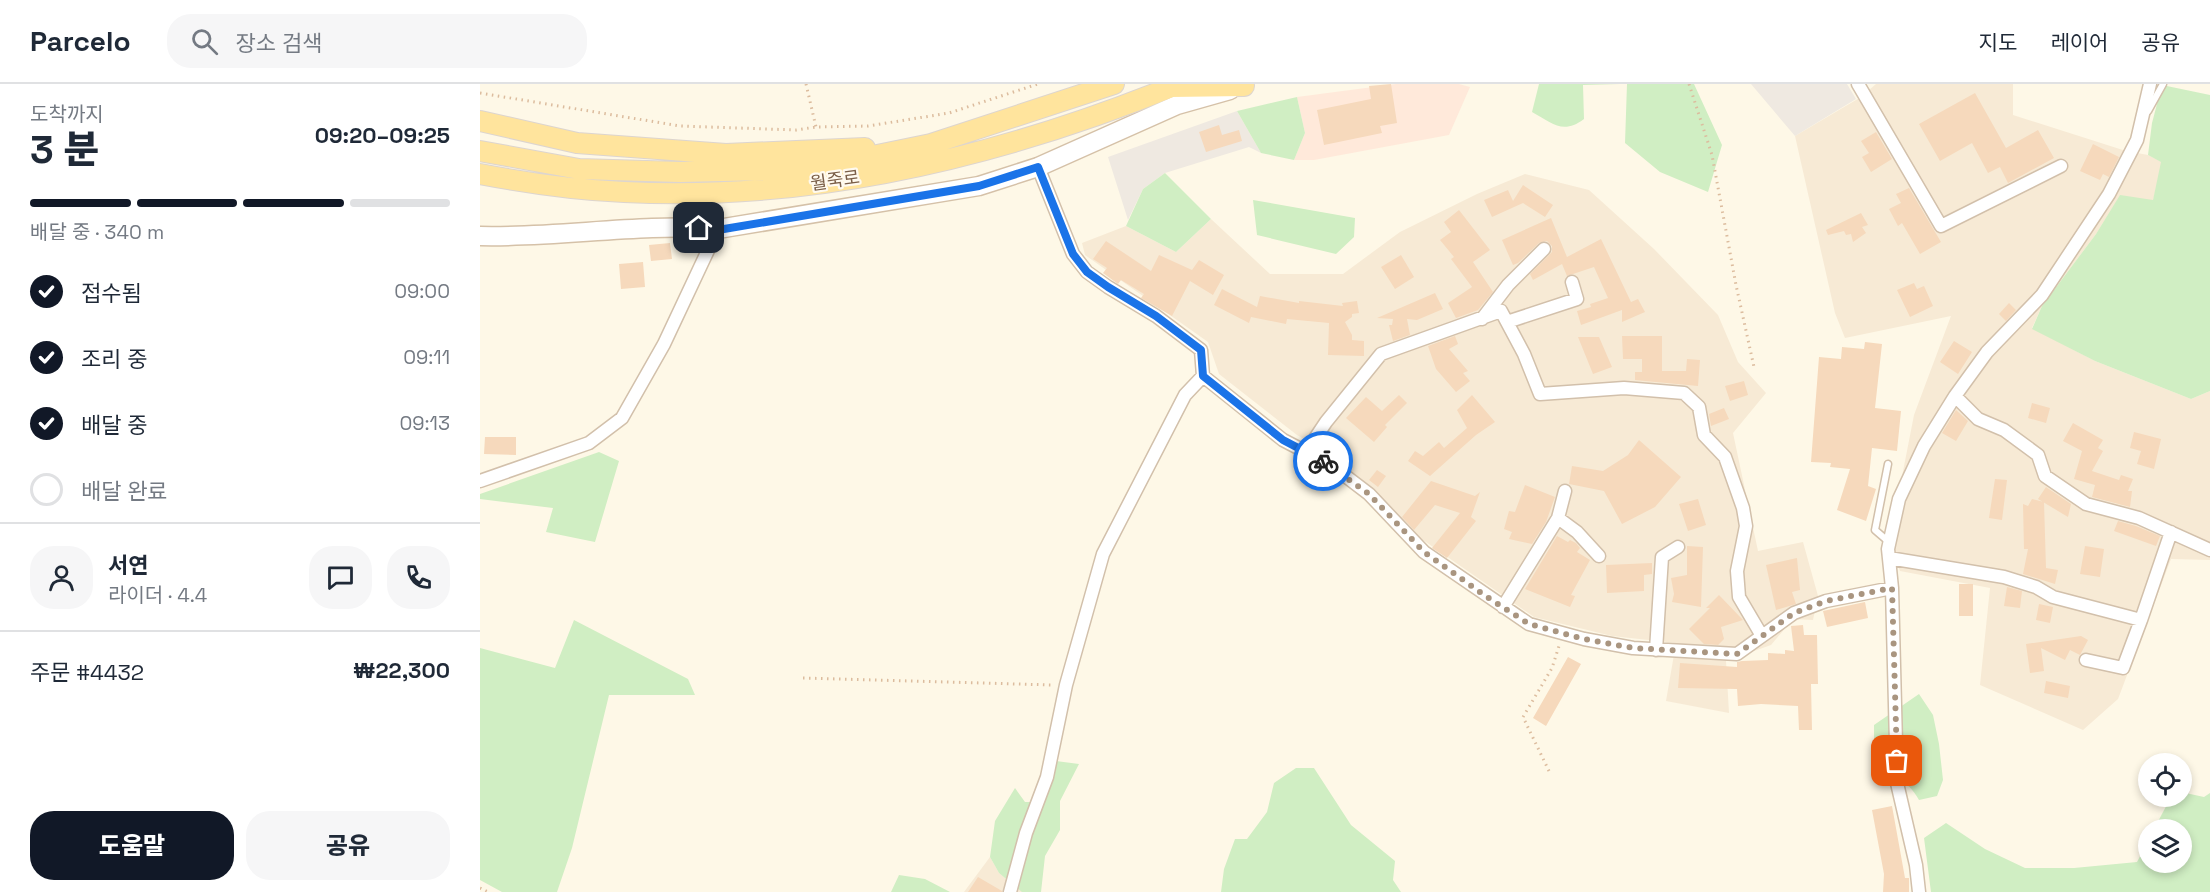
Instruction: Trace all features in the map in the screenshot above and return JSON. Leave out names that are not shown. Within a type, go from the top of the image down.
[{"type":"main road","name":"월죽로","points":[[480,151],[579,168],[680,172],[809,169],[930,144],[1114,84]]},
{"type":"main road","name":"월죽로","points":[[480,174],[522,182],[624,192],[708,192],[800,185],[913,168],[1065,126],[1174,86],[1247,85]]},
{"type":"main road","points":[[480,121],[577,142],[726,154],[930,144]]},
{"type":"street","points":[[1858,84],[1941,226],[2061,166]]},
{"type":"street","points":[[1919,892],[1916,865],[1897,783],[1889,543],[1899,499],[1924,446],[1955,396],[1987,352],[2042,295],[2109,194],[2137,140],[2150,84]]},
{"type":"street","points":[[480,236],[518,237],[681,226],[718,230],[979,186],[1038,167],[1177,105],[1247,85]]},
{"type":"street","points":[[1038,167],[1073,254],[1087,272],[1156,316],[1201,350],[1203,376],[1283,440],[1331,465],[1369,494],[1424,552],[1529,624],[1633,648],[1737,654],[1794,613],[1826,601],[1892,588]]},
{"type":"street","points":[[480,481],[590,443],[622,418],[664,344],[718,230]]},
{"type":"street","points":[[1481,320],[1508,285],[1544,249]]},
{"type":"street","points":[[1507,322],[1577,299],[1572,282]]},
{"type":"street","points":[[1306,452],[1326,422],[1381,354],[1501,311],[1524,354],[1540,394],[1624,388],[1684,393],[1699,407],[1704,435],[1725,457],[1743,508],[1746,526],[1737,571],[1739,597],[1762,636]]},
{"type":"street","points":[[1011,892],[1026,833],[1047,777],[1066,686],[1103,554],[1185,395],[1203,376]]},
{"type":"street","points":[[1955,396],[1978,419],[2004,430],[2038,454],[2045,476],[2086,504],[2139,518],[2210,550]]},
{"type":"street","points":[[1503,607],[1558,518],[1565,491]]},
{"type":"street","points":[[1558,518],[1577,532],[1599,556]]},
{"type":"street","points":[[2086,660],[2123,668],[2171,532]]},
{"type":"street","points":[[1656,650],[1662,557],[1678,547]]},
{"type":"street","points":[[1889,558],[2004,577],[2036,587],[2053,597],[2141,620]]},
{"type":"lane","points":[[2140,125],[2163,84]]},
{"type":"lane","points":[[1888,464],[1875,530],[1889,543]]},
{"type":"path","points":[[806,84],[816,127]]},
{"type":"path","points":[[480,93],[680,126],[796,130],[816,127],[868,126],[949,113],[1038,84]]},
{"type":"path","points":[[1689,84],[1712,155],[1754,367]]},
{"type":"path","points":[[1550,771],[1523,717],[1552,668],[1563,633]]},
{"type":"path","points":[[803,678],[1066,686]]},
{"type":"path","points":[[480,888],[488,892]]},
{"type":"shaded area","points":[[1396,84],[1459,84],[1470,87],[1449,135],[1314,160],[1294,160],[1305,133],[1297,97]]},
{"type":"shaded area","points":[[1751,84],[1847,84],[1856,99],[1795,136]]},
{"type":"shaded area","points":[[1876,84],[2013,84],[2013,115],[2126,151],[2148,155],[2162,162],[2153,201],[2120,196],[2096,234],[2042,306],[2032,328],[2095,361],[2191,399],[2210,391],[2210,560],[2171,559],[2118,699],[2083,730],[1980,685],[1990,588],[1900,571],[1889,543],[1914,415],[1951,316],[1845,338],[1835,313],[1795,136],[1861,97]]},
{"type":"shaded area","points":[[1237,111],[1261,153],[1249,147],[1165,173],[1143,189],[1128,220],[1108,157]]},
{"type":"shaded area","points":[[1525,174],[1589,190],[1654,249],[1718,315],[1738,362],[1766,393],[1733,433],[1758,551],[1803,542],[1818,596],[1813,620],[1793,619],[1771,645],[1726,661],[1729,713],[1666,701],[1676,643],[1612,636],[1534,617],[1423,540],[1328,453],[1297,435],[1219,374],[1208,342],[1085,255],[1082,243],[1126,226],[1176,252],[1211,219],[1270,274],[1343,274],[1400,232],[1477,194]]},
{"type":"shaded area","points":[[990,857],[999,873],[1023,892],[964,892]]},
{"type":"green space","points":[[1539,84],[1620,84],[1583,85],[1584,119],[1577,124],[1564,127],[1532,112]]},
{"type":"green space","points":[[1627,84],[1694,84],[1722,145],[1708,192],[1660,172],[1625,143]]},
{"type":"green space","points":[[2162,85],[2210,95],[2210,391],[2191,399],[2095,361],[2032,329],[2042,306],[2096,234],[2120,195],[2153,200],[2161,162],[2148,155],[2152,123]]},
{"type":"green space","points":[[1297,97],[1305,133],[1294,160],[1261,153],[1237,111]]},
{"type":"green space","points":[[1165,173],[1211,219],[1176,252],[1126,226],[1143,189]]},
{"type":"green space","points":[[1253,200],[1355,218],[1354,237],[1336,254],[1257,235]]},
{"type":"green space","points":[[599,452],[619,461],[595,542],[546,532],[553,508],[480,499],[480,494]]},
{"type":"green space","points":[[574,620],[688,679],[695,695],[609,695],[572,848],[557,892],[502,892],[480,880],[480,648],[555,668]]},
{"type":"green space","points":[[1919,694],[1933,715],[1943,780],[1937,796],[1919,800],[1908,785],[1886,772],[1879,762],[1875,750],[1874,725]]},
{"type":"green space","points":[[1056,761],[1079,764],[1060,801],[1060,830],[1045,856],[1041,892],[1022,892],[999,873],[990,857],[995,821],[1015,788],[1025,802],[1042,802]]},
{"type":"green space","points":[[1296,768],[1314,768],[1351,825],[1395,861],[1393,880],[1401,892],[1221,892],[1224,869],[1235,839],[1247,839],[1267,812],[1274,783]]},
{"type":"green space","points":[[2210,793],[2210,892],[1931,892],[1924,838],[1946,823],[1985,849],[2025,868],[2074,868],[2138,860],[2138,873],[2192,873],[2192,819],[2159,819],[2166,807],[2192,807],[2192,794],[2204,797]]},
{"type":"green space","points":[[899,875],[925,879],[950,892],[891,892]]},
{"type":"building","points":[[1391,84],[1397,123],[1380,126],[1382,133],[1324,145],[1317,110],[1371,99],[1369,86]]},
{"type":"building","points":[[1975,93],[2006,148],[2038,130],[2054,158],[2008,183],[2000,167],[1988,173],[1972,143],[1940,161],[1919,124]]},
{"type":"building","points":[[1219,125],[1222,135],[1239,130],[1242,141],[1206,152],[1199,132]]},
{"type":"building","points":[[1876,132],[1892,159],[1871,172],[1862,157],[1869,153],[1861,141]]},
{"type":"building","points":[[2093,144],[2119,157],[2109,177],[2103,174],[2100,180],[2080,171]]},
{"type":"building","points":[[1523,185],[1553,205],[1545,217],[1523,203],[1492,217],[1484,200],[1508,190],[1513,201]]},
{"type":"building","points":[[1909,188],[1941,242],[1920,254],[1902,223],[1898,226],[1889,209],[1901,203],[1896,194]]},
{"type":"building","points":[[1459,210],[1490,250],[1473,262],[1493,292],[1478,310],[1456,318],[1448,303],[1472,287],[1451,259],[1454,257],[1440,240],[1451,232],[1444,222]]},
{"type":"building","points":[[1861,213],[1868,225],[1862,227],[1866,233],[1853,242],[1851,234],[1846,235],[1844,231],[1828,235],[1826,230]]},
{"type":"building","points":[[1551,218],[1567,257],[1601,239],[1631,302],[1638,299],[1645,312],[1622,322],[1622,310],[1581,325],[1577,311],[1608,298],[1594,267],[1567,276],[1562,264],[1533,280],[1530,274],[1552,252],[1552,246],[1547,241],[1539,243],[1513,265],[1502,240]]},
{"type":"building","points":[[1106,241],[1151,271],[1159,255],[1192,270],[1199,260],[1224,275],[1213,295],[1190,281],[1172,316],[1141,298],[1144,294],[1121,280],[1118,284],[1103,273],[1107,268],[1093,259]]},
{"type":"building","points":[[670,243],[672,259],[651,261],[649,245]]},
{"type":"building","points":[[1401,255],[1414,277],[1395,289],[1381,267]]},
{"type":"building","points":[[643,262],[645,287],[621,289],[619,264]]},
{"type":"building","points":[[1914,283],[1917,289],[1924,286],[1933,306],[1910,317],[1897,290]]},
{"type":"building","points":[[1222,289],[1257,307],[1260,296],[1299,303],[1299,301],[1343,306],[1342,303],[1357,301],[1359,313],[1352,314],[1352,317],[1345,322],[1352,335],[1352,340],[1364,341],[1364,356],[1328,355],[1329,323],[1287,319],[1286,324],[1251,317],[1249,323],[1214,305]]},
{"type":"building","points":[[1435,293],[1443,309],[1417,320],[1407,319],[1410,335],[1393,341],[1389,325],[1392,325],[1393,319],[1377,318]]},
{"type":"building","points":[[2009,303],[2016,310],[2006,321],[1999,314]]},
{"type":"building","points":[[1455,336],[1458,344],[1449,349],[1468,371],[1463,373],[1470,381],[1456,392],[1436,369],[1428,346]]},
{"type":"building","points":[[1622,336],[1662,336],[1662,371],[1686,371],[1687,359],[1700,360],[1698,386],[1635,380],[1635,372],[1642,372],[1642,359],[1623,359]]},
{"type":"building","points":[[1578,337],[1599,337],[1612,367],[1593,374]]},
{"type":"building","points":[[1954,341],[1972,352],[1958,374],[1940,362]]},
{"type":"building","points":[[1865,342],[1882,344],[1875,408],[1901,411],[1897,451],[1872,448],[1868,486],[1876,489],[1866,521],[1837,510],[1850,469],[1830,467],[1831,463],[1811,462],[1819,357],[1841,359],[1842,347],[1864,349]]},
{"type":"building","points":[[1744,381],[1748,395],[1730,401],[1725,386]]},
{"type":"building","points":[[1399,395],[1407,403],[1385,425],[1387,427],[1374,442],[1346,418],[1366,397],[1382,411]]},
{"type":"building","points":[[1472,395],[1495,422],[1476,435],[1430,476],[1408,461],[1415,451],[1423,456],[1439,442],[1444,448],[1467,428],[1457,410]]},
{"type":"building","points":[[2032,403],[2050,408],[2046,423],[2028,418]]},
{"type":"building","points":[[1724,408],[1729,419],[1711,426],[1709,414]]},
{"type":"building","points":[[1956,410],[1968,421],[1956,441],[1942,433]]},
{"type":"building","points":[[2073,423],[2103,440],[2098,448],[2103,451],[2092,471],[2119,480],[2121,475],[2133,479],[2128,491],[2132,491],[2130,507],[2092,497],[2095,485],[2074,479],[2082,451],[2063,441]]},
{"type":"building","points":[[2134,432],[2161,439],[2154,469],[2137,464],[2141,451],[2130,448]]},
{"type":"building","points":[[485,437],[516,437],[516,455],[484,454]]},
{"type":"building","points":[[1639,440],[1681,477],[1655,507],[1622,524],[1604,491],[1569,484],[1572,466],[1603,471],[1628,455]]},
{"type":"building","points":[[1377,470],[1386,476],[1378,487],[1369,480]]},
{"type":"building","points":[[1995,479],[2007,480],[2002,520],[1989,518]]},
{"type":"building","points":[[1431,481],[1475,496],[1480,492],[1471,517],[1476,521],[1447,558],[1432,548],[1460,513],[1435,505],[1414,530],[1402,517]]},
{"type":"building","points":[[1525,485],[1555,497],[1546,522],[1532,544],[1509,539],[1512,532],[1504,529],[1509,511],[1515,512]]},
{"type":"building","points":[[2046,487],[2071,504],[2068,517],[2038,499]]},
{"type":"building","points":[[1698,499],[1706,525],[1688,531],[1679,504]]},
{"type":"building","points":[[2032,499],[2044,502],[2046,568],[2058,570],[2055,584],[2023,574],[2028,549],[2024,549],[2023,504],[2028,506]]},
{"type":"building","points":[[2118,521],[2160,536],[2156,546],[2114,531]]},
{"type":"building","points":[[1557,536],[1568,542],[1570,540],[1576,543],[1580,548],[1577,552],[1590,560],[1571,595],[1575,596],[1570,607],[1525,589]]},
{"type":"building","points":[[1687,546],[1703,547],[1701,607],[1672,602],[1674,594],[1671,578],[1687,575]]},
{"type":"building","points":[[2085,546],[2104,549],[2100,577],[2080,574]]},
{"type":"building","points":[[1797,558],[1800,590],[1792,592],[1796,604],[1776,610],[1766,565]]},
{"type":"building","points":[[1652,563],[1652,574],[1644,575],[1644,591],[1607,593],[1606,565]]},
{"type":"building","points":[[1959,584],[1973,584],[1973,616],[1959,616]]},
{"type":"building","points":[[2007,587],[2022,591],[2020,608],[2004,606]]},
{"type":"building","points":[[1719,595],[1743,620],[1721,627],[1724,639],[1718,645],[1704,644],[1689,629],[1710,608],[1706,608]]},
{"type":"building","points":[[1865,602],[1868,618],[1827,627],[1823,611]]},
{"type":"building","points":[[2039,604],[2053,607],[2050,623],[2036,620]]},
{"type":"building","points":[[1803,625],[1804,635],[1817,635],[1818,684],[1811,684],[1812,730],[1799,730],[1798,706],[1761,704],[1738,706],[1737,689],[1678,688],[1680,663],[1737,667],[1737,662],[1768,660],[1768,653],[1785,654],[1785,650],[1794,651],[1791,626]]},
{"type":"building","points":[[2081,636],[2088,640],[2080,655],[2070,650],[2065,660],[2041,648],[2044,671],[2030,673],[2026,644]]},
{"type":"building","points":[[1568,657],[1581,664],[1546,726],[1533,718]]},
{"type":"building","points":[[2046,681],[2070,686],[2068,698],[2044,693]]},
{"type":"building","points":[[1892,806],[1905,878],[1909,878],[1909,892],[1883,892],[1884,874],[1872,810]]},
{"type":"building","points":[[978,877],[1002,891],[1002,892],[968,892]]},
{"type":"way so far","points":[[1323,461],[1369,494],[1424,552],[1487,597],[1529,624],[1584,639],[1633,648],[1737,654],[1794,613],[1826,601],[1892,588],[1897,761]]},
{"type":"route","points":[[699,228],[718,230],[979,186],[1038,167],[1073,254],[1087,272],[1156,316],[1201,350],[1203,376],[1283,440],[1323,461]]}]
